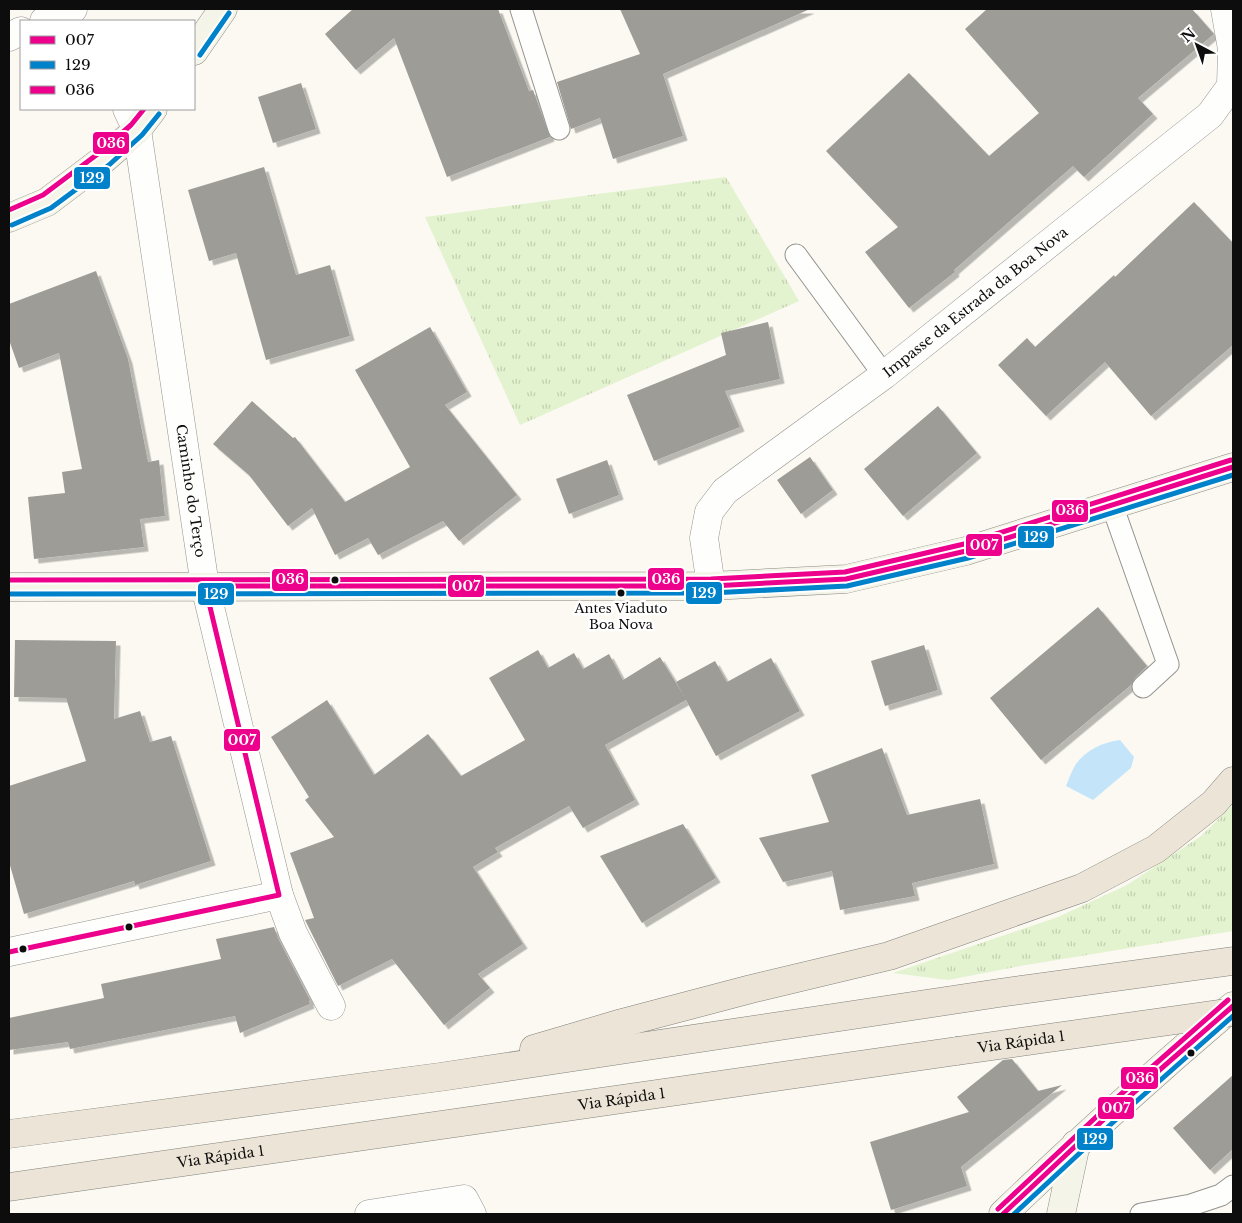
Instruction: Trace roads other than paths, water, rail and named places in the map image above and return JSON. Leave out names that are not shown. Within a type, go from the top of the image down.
[{"type":"highway","points":[[440,1077],[622,1022],[889,956],[1082,888],[1156,849],[1214,803],[1233,781]]},
{"type":"highway","points":[[9,1134],[440,1077],[999,993],[1233,961]]},
{"type":"highway","name":"Via Rápida 1","points":[[9,1187],[1233,1012]]},
{"type":"main road","points":[[195,50],[224,9]]},
{"type":"main road","points":[[9,218],[47,202],[104,159],[132,120],[151,110]]},
{"type":"main road","points":[[9,587],[711,586],[846,579],[966,551],[1233,467]]},
{"type":"main road","points":[[1003,1214],[1076,1144],[1161,1067],[1233,1006]]},
{"type":"main road","points":[[1061,1214],[1076,1144]]},
{"type":"street","points":[[46,20],[73,9]]},
{"type":"street","name":"Impasse da Estrada da Boa Nova","points":[[711,586],[704,538],[709,512],[725,491],[884,375],[1210,115],[1230,86],[1232,49],[1225,9]]},
{"type":"street","name":"Caminho do Terço","points":[[132,120],[205,586],[279,895],[293,933],[331,1006]]},
{"type":"street","points":[[9,952],[279,895]]},
{"type":"street","points":[[369,1214],[464,1200],[472,1214]]},
{"type":"lane","points":[[521,9],[559,129]]},
{"type":"lane","points":[[796,255],[884,375]]},
{"type":"lane","points":[[1112,505],[1168,664],[1143,687]]},
{"type":"lane","points":[[1141,1214],[1192,1205],[1221,1196],[1233,1186]]},
{"type":"water","points":[[1120,740],[1134,757],[1131,768],[1093,800],[1066,786],[1080,759],[1101,745]]},
{"type":"place","name":"Antes Viaduto Boa Nova","points":[[621,593]]}]
